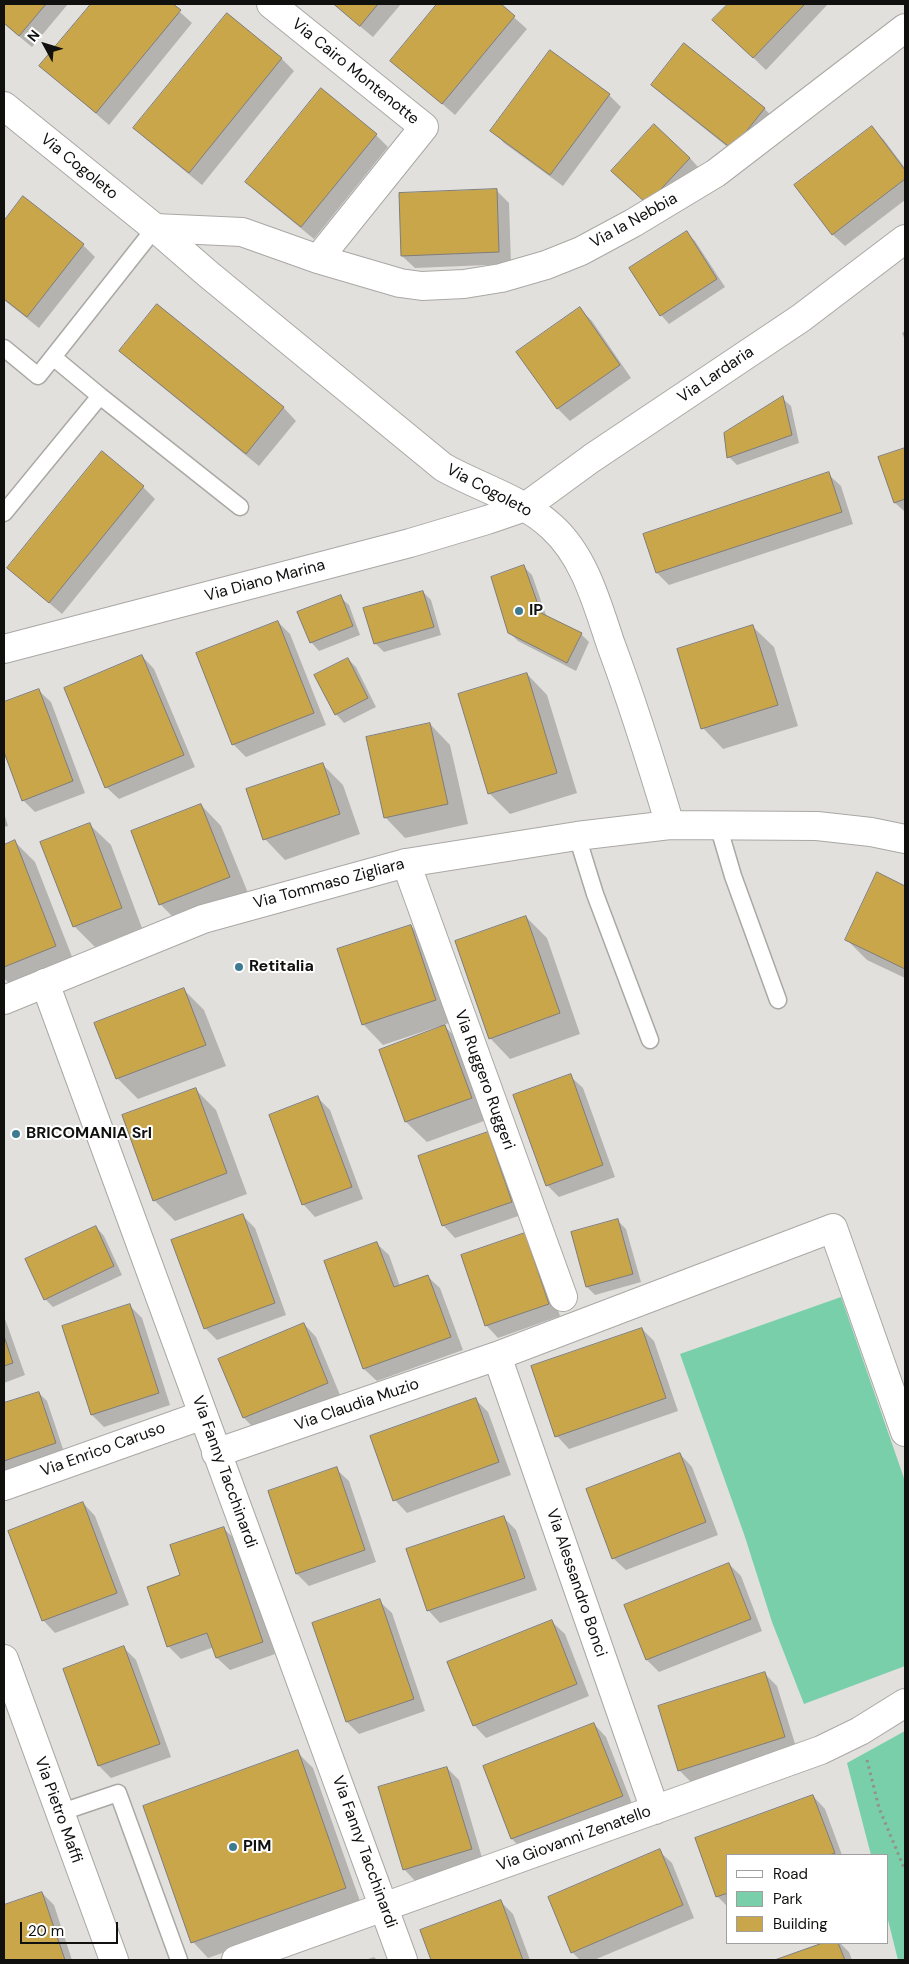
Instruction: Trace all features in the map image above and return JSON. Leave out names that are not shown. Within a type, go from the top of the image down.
[{"type":"street","name":"Via Cairo Montenotte","points":[[271,4],[424,127],[318,259]]},
{"type":"street","name":"Via la Nebbia","points":[[318,259],[400,283],[422,286],[481,282],[546,265],[581,251],[633,223],[716,173],[905,28]]},
{"type":"street","name":"Via Cogoleto","points":[[4,106],[156,228],[208,274],[443,467],[465,480],[525,507],[553,527],[562,537],[588,580],[619,667],[670,825]]},
{"type":"street","points":[[156,228],[242,232],[318,259]]},
{"type":"street","name":"Via Lardaria","points":[[525,507],[592,458],[801,318],[905,239]]},
{"type":"street","name":"Via Diano Marina","points":[[4,649],[410,543],[525,507]]},
{"type":"street","name":"Via Tommaso Zigliara","points":[[4,1000],[203,919],[406,863],[577,836],[670,825],[817,826],[871,832],[905,839]]},
{"type":"street","name":"Via Ruggero Ruggeri","points":[[406,863],[563,1297]]},
{"type":"street","name":"Via Fanny Tacchinardi","points":[[45,984],[404,1960]]},
{"type":"street","name":"Via Claudia Muzio","points":[[216,1453],[497,1356],[833,1228],[905,1432]]},
{"type":"street","name":"Via Alessandro Bonci","points":[[497,1356],[655,1810]]},
{"type":"street","name":"Via Enrico Caruso","points":[[4,1486],[203,1415]]},
{"type":"street","name":"Via Pietro Maffi","points":[[4,1659],[114,1960]]},
{"type":"street","name":"Via Giovanni Zenatello","points":[[236,1960],[821,1750],[860,1731],[905,1703]]},
{"type":"lane","points":[[4,348],[38,376],[156,228]]},
{"type":"lane","points":[[53,357],[240,507]]},
{"type":"lane","points":[[4,513],[100,396]]},
{"type":"lane","points":[[718,825],[778,1000]]},
{"type":"lane","points":[[577,836],[595,894],[650,1040]]},
{"type":"lane","points":[[59,1813],[118,1793],[179,1960]]},
{"type":"path","points":[[860,1731],[879,1808],[905,1870]]},
{"type":"green space","points":[[841,1297],[905,1481],[905,1666],[804,1704],[772,1622],[745,1537],[680,1354]]},
{"type":"green space","points":[[905,1731],[905,1960],[898,1960],[889,1924],[889,1854],[871,1854],[847,1763]]},
{"type":"building","points":[[4,4],[46,4],[19,36],[4,23]]},
{"type":"building","points":[[91,4],[173,4],[181,10],[96,113],[39,66]]},
{"type":"building","points":[[334,4],[378,4],[360,26]]},
{"type":"building","points":[[437,4],[501,4],[515,16],[442,104],[390,61]]},
{"type":"building","points":[[728,4],[805,4],[753,58],[712,20]]},
{"type":"building","points":[[227,13],[282,58],[189,173],[133,128]]},
{"type":"building","points":[[684,43],[765,108],[732,149],[651,85]]},
{"type":"building","points":[[550,50],[610,94],[550,175],[490,131]]},
{"type":"building","points":[[321,88],[377,134],[301,227],[245,182]]},
{"type":"building","points":[[654,124],[690,158],[647,204],[611,171]]},
{"type":"building","points":[[872,126],[905,170],[905,179],[832,235],[794,185]]},
{"type":"building","points":[[497,189],[499,252],[401,256],[399,193]]},
{"type":"building","points":[[23,196],[84,244],[27,317],[4,299],[4,221]]},
{"type":"building","points":[[687,231],[717,279],[660,316],[629,268]]},
{"type":"building","points":[[157,304],[284,407],[246,454],[119,351]]},
{"type":"building","points":[[580,307],[620,365],[557,409],[516,352]]},
{"type":"building","points":[[783,396],[792,435],[727,458],[724,433]]},
{"type":"building","points":[[905,448],[905,499],[894,503],[878,457]]},
{"type":"building","points":[[102,451],[144,486],[49,603],[7,568]]},
{"type":"building","points":[[829,472],[842,512],[656,573],[643,534]]},
{"type":"building","points":[[524,565],[541,613],[582,633],[567,663],[508,633],[491,577]]},
{"type":"building","points":[[423,591],[434,627],[374,644],[363,608]]},
{"type":"building","points":[[341,595],[353,626],[310,643],[297,612]]},
{"type":"building","points":[[278,621],[314,713],[232,745],[196,653]]},
{"type":"building","points":[[753,625],[778,705],[701,729],[677,649]]},
{"type":"building","points":[[142,655],[184,755],[105,788],[64,688]]},
{"type":"building","points":[[348,658],[368,698],[335,715],[314,675]]},
{"type":"building","points":[[527,673],[557,773],[488,794],[458,694]]},
{"type":"building","points":[[39,689],[73,781],[22,801],[4,752],[4,702]]},
{"type":"building","points":[[430,723],[448,804],[384,818],[366,737]]},
{"type":"building","points":[[323,763],[340,814],[263,840],[246,789]]},
{"type":"building","points":[[201,804],[230,877],[159,905],[131,831]]},
{"type":"building","points":[[90,823],[122,908],[73,927],[40,842]]},
{"type":"building","points":[[15,840],[56,946],[4,967],[4,845]]},
{"type":"building","points":[[877,872],[905,886],[905,969],[845,940]]},
{"type":"building","points":[[526,916],[560,1013],[489,1039],[455,941]]},
{"type":"building","points":[[411,925],[436,1000],[362,1025],[337,949]]},
{"type":"building","points":[[184,988],[206,1045],[116,1079],[94,1023]]},
{"type":"building","points":[[445,1025],[472,1098],[405,1122],[379,1050]]},
{"type":"building","points":[[571,1074],[603,1165],[546,1186],[513,1095]]},
{"type":"building","points":[[196,1088],[227,1173],[153,1201],[122,1115]]},
{"type":"building","points":[[318,1096],[352,1187],[302,1205],[269,1115]]},
{"type":"building","points":[[488,1132],[512,1202],[442,1226],[418,1156]]},
{"type":"building","points":[[243,1214],[275,1303],[204,1329],[171,1240]]},
{"type":"building","points":[[618,1219],[633,1274],[586,1287],[571,1232]]},
{"type":"building","points":[[96,1226],[114,1266],[44,1300],[25,1259]]},
{"type":"building","points":[[525,1233],[549,1304],[485,1326],[461,1255]]},
{"type":"building","points":[[377,1242],[394,1287],[428,1275],[451,1337],[363,1369],[324,1261]]},
{"type":"building","points":[[130,1304],[159,1393],[91,1415],[62,1326]]},
{"type":"building","points":[[304,1323],[328,1383],[243,1418],[218,1359]]},
{"type":"building","points":[[642,1328],[666,1398],[555,1437],[531,1366]]},
{"type":"building","points":[[4,1336],[13,1363],[4,1366]]},
{"type":"building","points":[[39,1392],[56,1443],[4,1461],[4,1403]]},
{"type":"building","points":[[476,1398],[499,1462],[393,1501],[370,1436]]},
{"type":"building","points":[[680,1453],[706,1522],[612,1559],[586,1489]]},
{"type":"building","points":[[337,1467],[365,1550],[296,1574],[268,1491]]},
{"type":"building","points":[[83,1502],[117,1593],[42,1621],[8,1531]]},
{"type":"building","points":[[504,1516],[525,1578],[427,1611],[406,1549]]},
{"type":"building","points":[[224,1527],[263,1642],[216,1658],[207,1633],[167,1647],[147,1587],[180,1575],[170,1545]]},
{"type":"building","points":[[729,1563],[751,1619],[646,1660],[624,1605]]},
{"type":"building","points":[[380,1599],[414,1699],[346,1722],[312,1623]]},
{"type":"building","points":[[552,1620],[577,1684],[473,1726],[447,1662]]},
{"type":"building","points":[[124,1646],[160,1744],[98,1766],[63,1669]]},
{"type":"building","points":[[765,1672],[785,1737],[678,1771],[658,1706]]},
{"type":"building","points":[[594,1723],[623,1796],[511,1839],[483,1766]]},
{"type":"building","points":[[298,1750],[346,1888],[191,1943],[143,1806]]},
{"type":"building","points":[[447,1767],[472,1849],[403,1870],[378,1787]]},
{"type":"building","points":[[813,1795],[835,1853],[726,1854],[726,1894],[716,1897],[695,1838]]},
{"type":"building","points":[[660,1849],[683,1905],[571,1953],[548,1897]]},
{"type":"building","points":[[42,1892],[65,1960],[4,1960],[4,1905]]},
{"type":"building","points":[[501,1900],[523,1960],[431,1960],[420,1930]]},
{"type":"building","points":[[820,1944],[838,1944],[845,1960],[775,1960]]},
{"type":"place","name":"IP","points":[[519,611]]},
{"type":"place","name":"Retitalia","points":[[239,967]]},
{"type":"place","name":"BRICOMANIA Srl","points":[[16,1134]]},
{"type":"place","name":"PIM","points":[[233,1847]]}]
